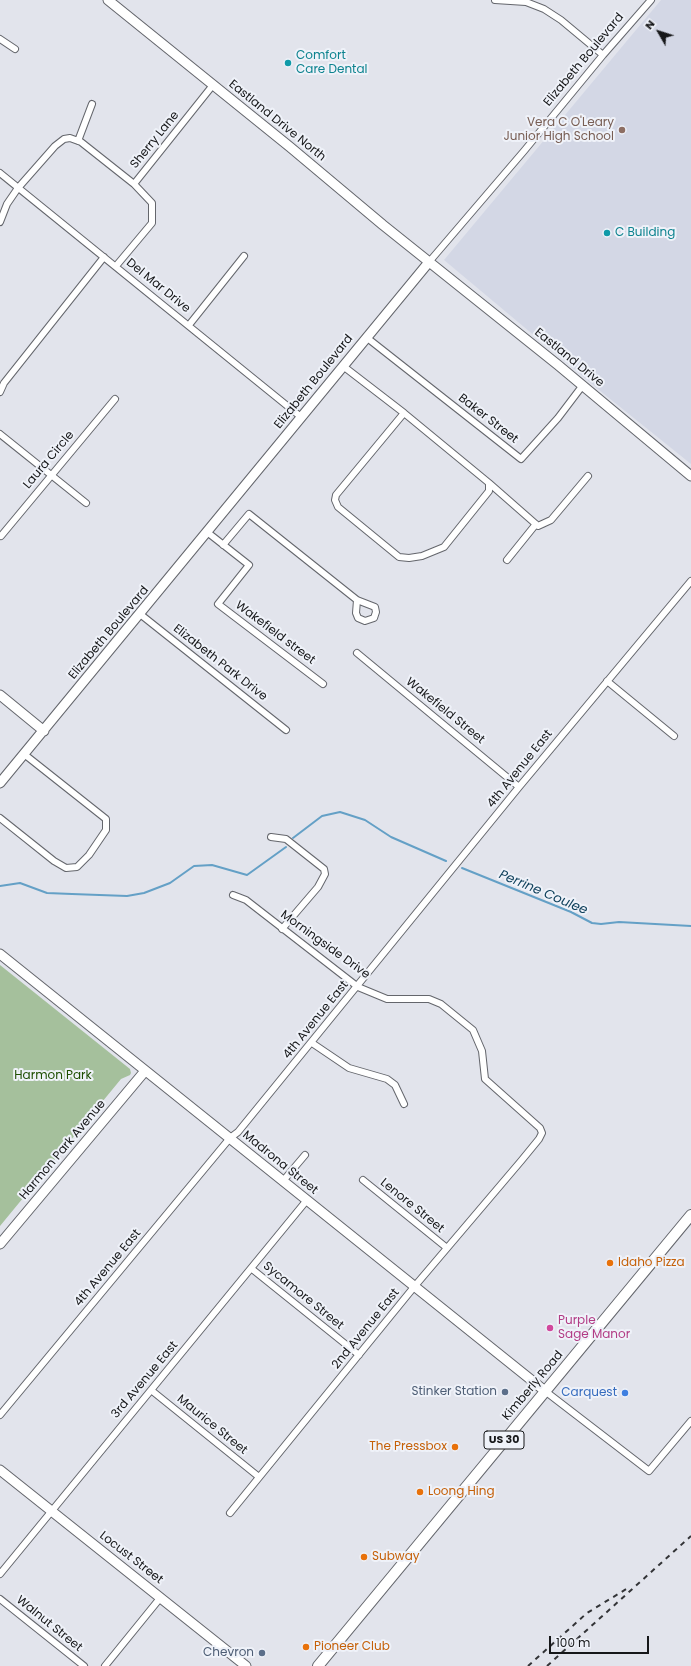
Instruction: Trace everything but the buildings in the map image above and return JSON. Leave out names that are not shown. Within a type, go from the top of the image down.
[{"type":"main road","name":"Kimberly Road","points":[[318,1666],[691,1215]]},
{"type":"street","name":"Eastland Drive North","points":[[108,0],[429,262]]},
{"type":"street","points":[[495,0],[526,2],[544,9],[561,20],[603,55]]},
{"type":"street","name":"Elizabeth Boulevard","points":[[0,783],[302,417],[366,337],[651,0]]},
{"type":"street","points":[[0,39],[15,49]]},
{"type":"street","name":"Sherry Lane","points":[[116,266],[152,223],[152,203],[134,184],[213,85]]},
{"type":"street","points":[[78,140],[92,104]]},
{"type":"street","points":[[0,222],[7,204],[18,188],[55,146],[64,139],[70,138],[78,140],[90,147],[134,184]]},
{"type":"street","name":"Del Mar Drive","points":[[0,173],[302,417]]},
{"type":"street","points":[[188,325],[244,256]]},
{"type":"street","points":[[0,392],[4,383],[104,257]]},
{"type":"street","name":"Eastland Drive","points":[[429,262],[583,385],[691,476]]},
{"type":"street","name":"Baker Street","points":[[366,337],[521,459],[558,418],[583,385]]},
{"type":"street","points":[[343,366],[404,413],[489,483],[538,526],[551,520],[588,476]]},
{"type":"street","name":"Laura Circle","points":[[1,536],[51,474],[115,399]]},
{"type":"street","points":[[404,413],[336,495],[335,500],[338,507],[399,557],[409,558],[422,556],[444,547],[489,491],[489,483]]},
{"type":"street","points":[[0,434],[86,503]]},
{"type":"street","points":[[223,545],[249,514],[357,600]]},
{"type":"street","points":[[507,560],[536,524]]},
{"type":"street","name":"Wakefield street","points":[[207,532],[249,565],[218,604],[323,684]]},
{"type":"street","name":"4th Avenue East","points":[[0,1415],[230,1138],[238,1132],[312,1043],[519,787],[691,581]]},
{"type":"street","name":"Elizabeth Park Drive","points":[[140,614],[286,730]]},
{"type":"street","name":"Wakefield Street","points":[[357,653],[519,787]]},
{"type":"street","points":[[607,681],[674,736]]},
{"type":"street","points":[[0,695],[44,730]]},
{"type":"street","points":[[0,818],[54,861],[66,868],[77,867],[89,855],[106,830],[106,819],[24,754]]},
{"type":"street","points":[[272,837],[286,839],[324,869],[325,874],[318,887],[282,929]]},
{"type":"street","name":"Morningside Drive","points":[[234,895],[246,900],[358,986],[387,999],[428,999],[441,1004],[473,1030],[482,1051],[485,1080],[540,1128],[542,1133],[522,1161]]},
{"type":"street","name":"Madrona Street","points":[[0,954],[545,1391]]},
{"type":"street","points":[[312,1043],[349,1068],[387,1079],[395,1085],[404,1104]]},
{"type":"street","name":"Harmon Park Avenue","points":[[0,1244],[145,1071]]},
{"type":"street","points":[[283,1181],[305,1155]]},
{"type":"street","name":"2nd Avenue East","points":[[230,1513],[414,1287],[522,1161]]},
{"type":"street","name":"Lenore Street","points":[[363,1180],[447,1248]]},
{"type":"street","name":"3rd Avenue East","points":[[0,1574],[252,1269],[307,1200]]},
{"type":"street","name":"Sycamore Street","points":[[252,1269],[360,1355]]},
{"type":"street","name":"Maurice Street","points":[[151,1390],[259,1477]]},
{"type":"street","points":[[545,1391],[649,1471],[691,1421]]},
{"type":"street","name":"Locust Street","points":[[0,1470],[246,1666]]},
{"type":"street","points":[[105,1666],[161,1597]]},
{"type":"street","name":"Walnut Street","points":[[0,1599],[84,1666]]},
{"type":"shaded area","name":"Vera C O'Leary Junior High School","points":[[661,0],[691,0],[691,464],[604,394],[444,260]]},
{"type":"green space","name":"Harmon Park","points":[[0,965],[130,1069],[131,1073],[130,1075],[121,1079],[0,1226]]},
{"type":"waterway","name":"Perrine Coulee","points":[[293,838],[322,816],[340,812],[365,820],[391,837],[446,861]]},
{"type":"waterway","name":"Perrine Coulee","points":[[0,886],[20,883],[47,893],[127,896],[144,893],[170,883],[194,866],[212,865],[247,875],[286,847]]},
{"type":"waterway","name":"Perrine Coulee","points":[[462,868],[571,912],[592,923],[601,924],[619,922],[691,926]]},
{"type":"railway","points":[[547,1666],[691,1536]]},
{"type":"railway","points":[[528,1666],[587,1613],[628,1588]]},
{"type":"place","name":"Comfort Care Dental","points":[[288,63]]},
{"type":"place","name":"Vera C O'Leary Junior High School","points":[[622,130]]},
{"type":"place","name":"C Building","points":[[607,233]]},
{"type":"place","name":"Idaho Pizza","points":[[610,1263]]},
{"type":"place","name":"Purple Sage Manor","points":[[550,1328]]},
{"type":"place","name":"Stinker Station","points":[[505,1392]]},
{"type":"place","name":"Carquest","points":[[625,1393]]},
{"type":"place","name":"The Pressbox","points":[[455,1447]]},
{"type":"place","name":"Loong Hing","points":[[420,1492]]},
{"type":"place","name":"Subway","points":[[364,1557]]},
{"type":"place","name":"Pioneer Club","points":[[306,1647]]},
{"type":"place","name":"Chevron","points":[[262,1653]]}]
